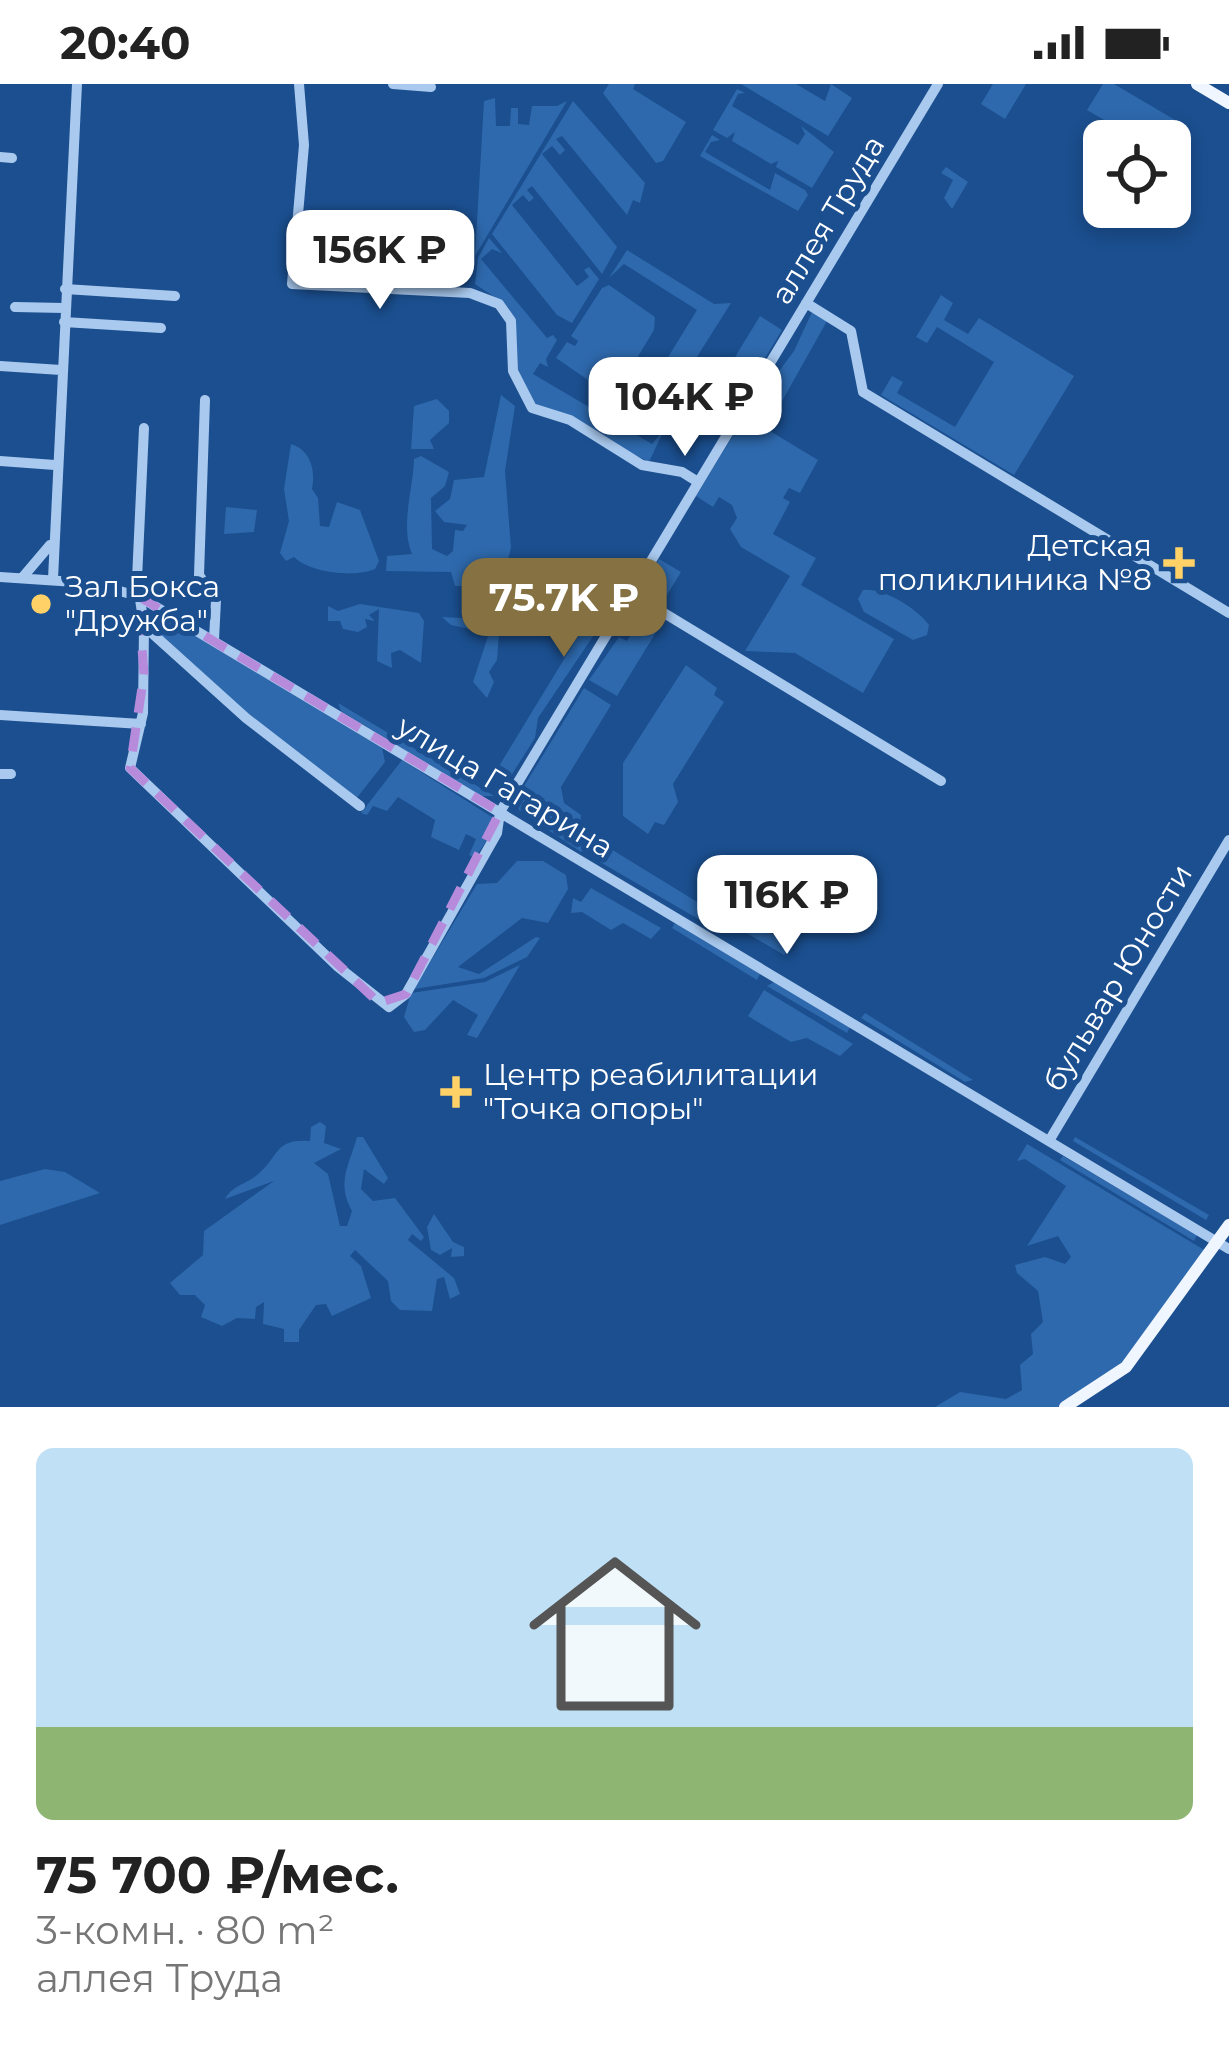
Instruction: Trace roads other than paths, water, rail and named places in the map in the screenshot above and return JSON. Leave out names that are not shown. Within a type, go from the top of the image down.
[{"type":"main road","points":[[1197,84],[1213,88],[1229,103]]},
{"type":"main road","points":[[1065,1407],[1126,1367],[1224,1246],[1229,1225]]},
{"type":"street","points":[[53,579],[77,84]]},
{"type":"street","points":[[299,84],[304,145],[292,284],[470,293],[506,312],[513,371],[532,408],[570,420],[643,465],[682,472],[698,482]]},
{"type":"street","points":[[393,84],[431,87]]},
{"type":"street","name":"аллея Труда","points":[[141,724],[128,759],[133,771],[311,943],[388,1007],[406,994],[497,833],[500,812],[938,84]]},
{"type":"street","points":[[65,289],[176,296]]},
{"type":"street","points":[[806,303],[851,331],[863,392],[1229,613]]},
{"type":"street","points":[[16,307],[161,328]]},
{"type":"street","points":[[0,366],[61,370]]},
{"type":"street","points":[[205,400],[199,575],[216,600],[214,640]]},
{"type":"street","points":[[0,715],[141,724],[144,626],[137,596],[144,428]]},
{"type":"street","points":[[0,461],[55,465]]},
{"type":"street","points":[[22,578],[44,559],[52,540]]},
{"type":"street","name":"улица Гагарина","points":[[0,577],[53,579],[137,596],[1224,1246]]},
{"type":"street","points":[[631,593],[941,781]]},
{"type":"street","points":[[144,626],[246,718],[360,806]]},
{"type":"street","name":"бульвар Юности","points":[[1049,1141],[1229,840]]},
{"type":"place","name":"Детская поликлиника №8","points":[[1179,563]]},
{"type":"place","name":"Зал Бокса \"Дружба\"","points":[[41,604]]},
{"type":"place","name":"Центр реабилитации \"Точка опоры\"","points":[[456,1092]]}]
